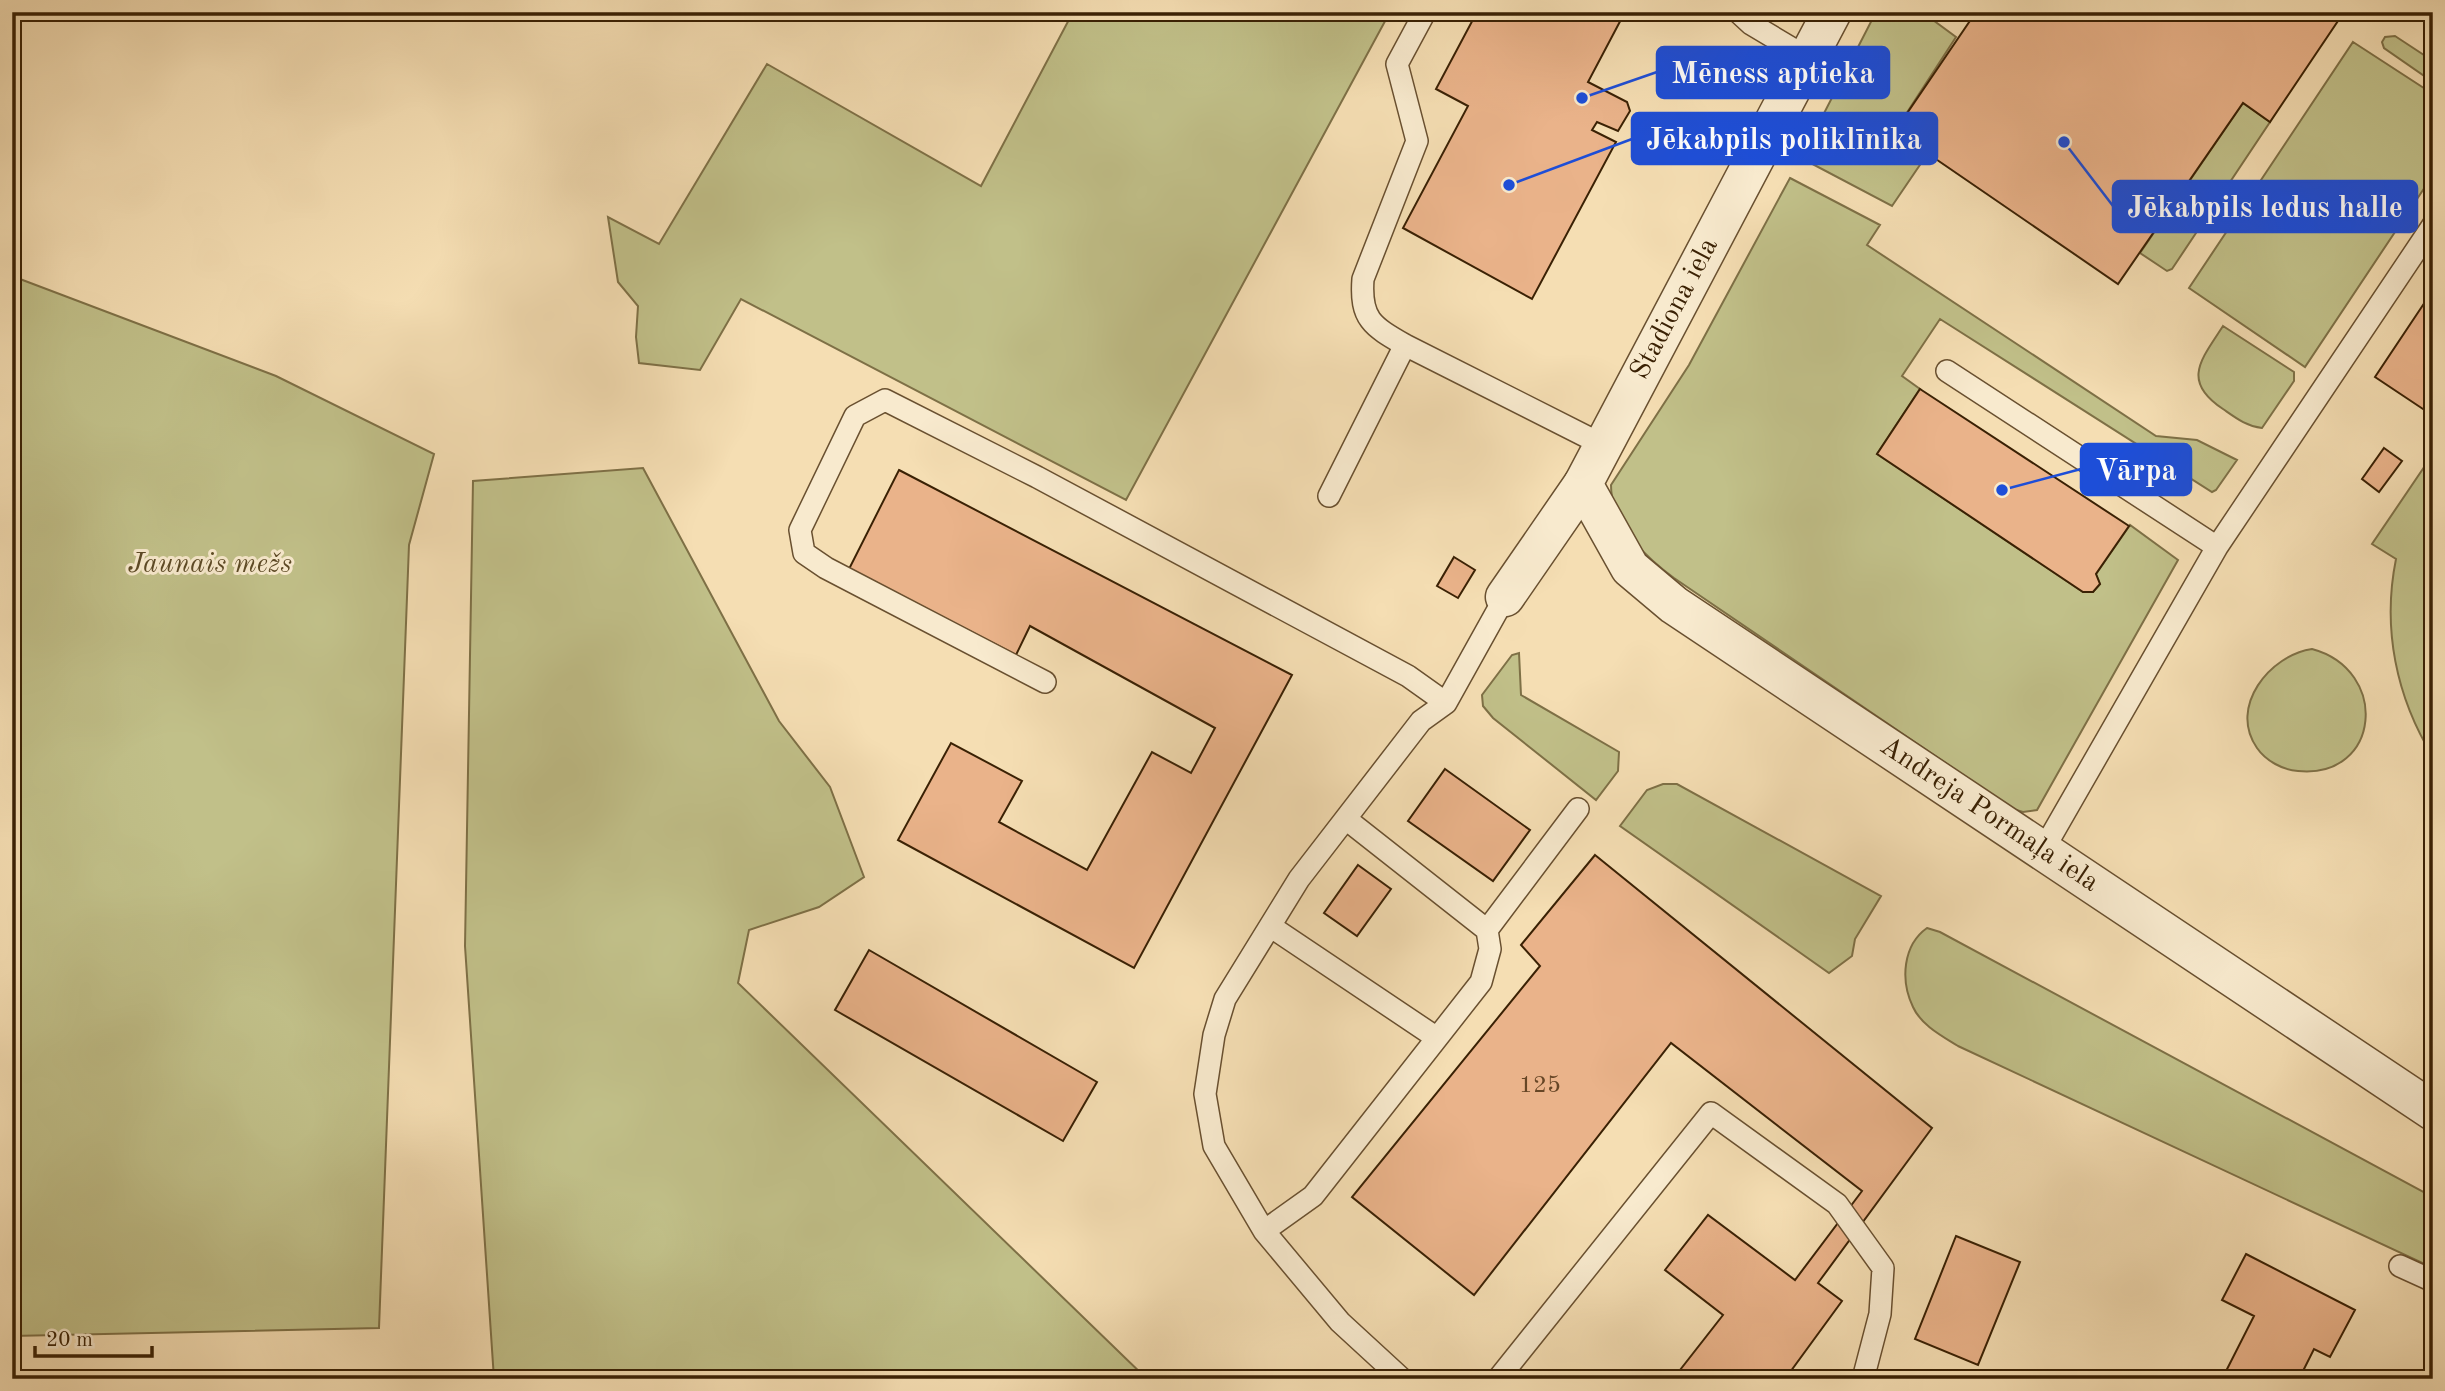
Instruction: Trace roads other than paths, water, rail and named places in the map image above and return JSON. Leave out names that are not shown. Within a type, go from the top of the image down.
[{"type":"street","name":"Stadiona iela","points":[[1505,597],[1583,484],[1832,12]]},
{"type":"street","name":"Andreja Pormaļa iela","points":[[1583,484],[1630,568],[1674,605],[2433,1111]]},
{"type":"lane","points":[[1425,12],[1397,64],[1417,141],[1363,279],[1362,298],[1366,317],[1381,331],[1405,345],[1604,445]]},
{"type":"lane","points":[[1738,12],[1751,24],[1808,58]]},
{"type":"lane","points":[[2042,852],[2217,547],[2433,225]]},
{"type":"lane","points":[[1329,496],[1405,345]]},
{"type":"lane","points":[[1947,372],[2217,547]]},
{"type":"lane","points":[[1045,682],[826,568],[804,553],[800,530],[855,416],[885,400],[1026,471],[1396,670],[1446,703]]},
{"type":"lane","points":[[1402,1379],[1340,1322],[1264,1231],[1214,1146],[1205,1094],[1214,1035],[1226,999],[1270,926],[1299,879],[1421,721],[1446,703],[1505,597]]},
{"type":"lane","points":[[1487,930],[1578,809]]},
{"type":"lane","points":[[1264,1231],[1313,1196],[1480,982],[1490,948],[1487,930],[1346,819]]},
{"type":"lane","points":[[1270,926],[1437,1038]]},
{"type":"lane","points":[[1498,1379],[1711,1113],[1837,1204],[1883,1268],[1880,1314],[1863,1379]]},
{"type":"lane","points":[[2400,1266],[2433,1281]]},
{"type":"place","name":"Mēness aptieka","points":[[1582,98]]},
{"type":"place","name":"Jēkabpils ledus halle","points":[[2064,142]]},
{"type":"place","name":"Jēkabpils poliklīnika","points":[[1509,185]]},
{"type":"place","name":"Vārpa","points":[[2002,490]]},
{"type":"park label","name":"Jaunais mežs","points":[[210,565]]}]
